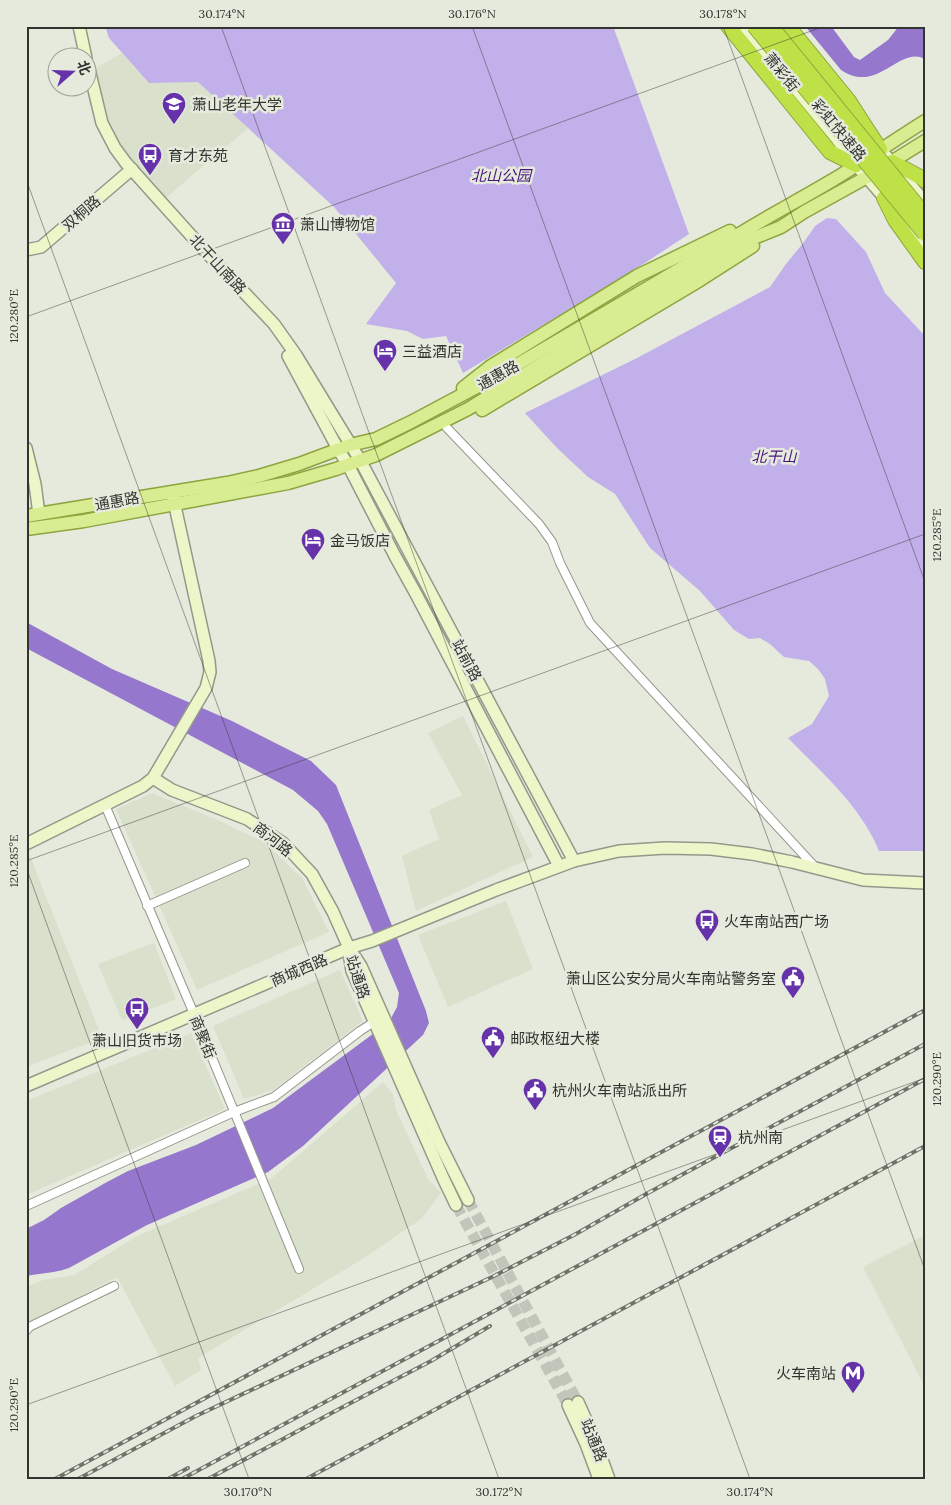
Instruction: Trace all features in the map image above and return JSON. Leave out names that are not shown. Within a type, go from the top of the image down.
[{"type":"highway","points":[[728,26],[830,152],[856,165]]},
{"type":"highway","name":"彩虹快速路","points":[[754,26],[925,234]]},
{"type":"highway","name":"彩虹快速路","points":[[771,26],[925,214]]},
{"type":"highway","points":[[788,26],[850,101],[880,149]]},
{"type":"highway","points":[[892,162],[925,181]]},
{"type":"highway","points":[[884,198],[894,220],[925,262]]},
{"type":"main road","points":[[79,26],[84,48]]},
{"type":"main road","name":"萧彩街","points":[[744,26],[856,165],[925,246]]},
{"type":"main road","name":"萧彩街","points":[[780,26],[925,202]]},
{"type":"main road","name":"北干山南路","points":[[96,98],[102,123],[115,148],[205,251],[274,324],[296,356],[344,447],[354,462]]},
{"type":"main road","points":[[856,165],[925,121]]},
{"type":"main road","name":"通惠路","points":[[26,516],[173,497],[228,495],[288,483],[376,455],[468,409],[744,242],[781,227],[925,142]]},
{"type":"main road","name":"通惠路","points":[[26,529],[84,521],[259,476],[299,464],[344,447],[376,439],[411,422],[460,390],[491,366],[637,276],[798,201],[856,165]]},
{"type":"main road","name":"双桐路","points":[[26,250],[41,247],[132,169]]},
{"type":"main road","points":[[414,435],[447,428],[516,390],[700,280],[781,227]]},
{"type":"main road","points":[[26,448],[40,514]]},
{"type":"main road","points":[[354,462],[395,556],[559,866]]},
{"type":"main road","name":"站前路","points":[[354,462],[574,861]]},
{"type":"main road","points":[[26,844],[142,786],[153,778],[206,688],[210,672],[173,497]]},
{"type":"main road","name":"商河路","points":[[153,778],[172,790],[247,819],[283,843],[312,874],[333,912],[349,948]]},
{"type":"main road","name":"商城西路","points":[[26,1086],[349,948],[372,941],[496,890],[574,861],[619,851],[665,848],[710,849],[752,854],[863,880],[925,882]]},
{"type":"main road","name":"站通路","points":[[349,948],[361,966],[383,1014],[398,1063],[444,1180],[456,1205]]},
{"type":"main road","name":"站通路","points":[[349,948],[352,971],[374,1022],[398,1063],[468,1200]]},
{"type":"main road","name":"站通路","points":[[599,1479],[573,1404],[595,1440],[609,1479]]},
{"type":"street","points":[[447,428],[539,524],[552,542],[560,563],[590,623],[817,868]]},
{"type":"street","name":"商聚街","points":[[104,805],[194,1014],[299,1269]]},
{"type":"street","points":[[148,906],[245,863]]},
{"type":"street","points":[[26,1206],[234,1112],[274,1097],[374,1022]]},
{"type":"street","points":[[26,1331],[29,1327],[114,1286]]},
{"type":"shaded area","points":[[805,26],[831,26],[854,57],[860,60],[888,40],[899,26],[925,26],[925,59],[915,56],[906,58],[877,74],[866,77],[854,76],[841,70]]},
{"type":"shaded area","name":"萧山老年大学","points":[[122,53],[149,83],[198,81],[248,128],[161,202],[115,148],[98,98],[98,67]]},
{"type":"shaded area","points":[[26,622],[112,669],[232,721],[311,761],[336,785],[426,1011],[429,1023],[423,1035],[303,1146],[268,1172],[147,1225],[69,1268],[26,1276],[26,1229],[128,1171],[196,1145],[273,1108],[389,1022],[397,1007],[399,993],[327,824],[318,811],[293,790],[26,648]]},
{"type":"shaded area","points":[[463,716],[533,857],[416,911],[402,856],[439,839],[429,810],[462,795],[428,733]]},
{"type":"shaded area","points":[[152,793],[220,821],[264,842],[302,878],[329,932],[197,990],[116,809]]},
{"type":"shaded area","points":[[28,851],[102,1038],[26,1067],[26,852]]},
{"type":"shaded area","points":[[506,901],[533,969],[448,1007],[418,935]]},
{"type":"shaded area","points":[[154,943],[176,999],[122,1020],[98,964]]},
{"type":"shaded area","points":[[340,970],[363,1021],[273,1090],[244,1099],[213,1026]]},
{"type":"shaded area","points":[[191,1033],[225,1109],[26,1195],[26,1101]]},
{"type":"shaded area","points":[[383,1082],[393,1094],[396,1110],[428,1179],[441,1193],[421,1219],[364,1258],[198,1358],[201,1370],[175,1386],[117,1277],[26,1325],[26,1287],[43,1280],[74,1275],[139,1235],[272,1178]]},
{"type":"shaded area","points":[[925,1235],[925,1387],[863,1267]]},
{"type":"green space","name":"北山公园","points":[[105,26],[613,26],[689,234],[628,274],[463,373],[446,336],[423,339],[407,331],[366,324],[396,283],[334,207],[198,82],[149,83],[109,38]]},
{"type":"green space","name":"北干山","points":[[827,218],[836,219],[866,252],[885,293],[925,336],[925,851],[879,851],[862,819],[851,804],[788,738],[812,724],[829,696],[825,679],[818,669],[809,661],[784,657],[770,644],[760,638],[749,639],[734,630],[700,591],[650,548],[615,494],[588,477],[557,448],[525,413],[637,358],[770,287],[815,226]]},
{"type":"tunnel","points":[[468,1200],[578,1402]]},
{"type":"tunnel","points":[[456,1205],[568,1405]]},
{"type":"railway","points":[[55,1479],[925,1010]]},
{"type":"railway","points":[[78,1479],[196,1416],[492,1277],[574,1235],[648,1193],[925,1044]]},
{"type":"railway","points":[[182,1479],[925,1079]]},
{"type":"railway","points":[[306,1479],[925,1146]]},
{"type":"railway","points":[[208,1479],[431,1361],[490,1326]]},
{"type":"railway","points":[[168,1479],[188,1468]]},
{"type":"place","name":"萧山老年大学","points":[[174,125]]},
{"type":"place","name":"育才东苑","points":[[150,176]]},
{"type":"place","name":"萧山博物馆","points":[[283,245]]},
{"type":"place","name":"三益酒店","points":[[385,372]]},
{"type":"place","name":"金马饭店","points":[[313,561]]},
{"type":"place","name":"火车南站西广场","points":[[707,942]]},
{"type":"place","name":"萧山区公安分局火车南站警务室","points":[[793,999]]},
{"type":"place","name":"萧山旧货市场","points":[[137,1030]]},
{"type":"place","name":"邮政枢纽大楼","points":[[493,1059]]},
{"type":"place","name":"杭州火车南站派出所","points":[[535,1111]]},
{"type":"place","name":"杭州南","points":[[720,1158]]},
{"type":"place","name":"火车南站","points":[[853,1394]]}]
